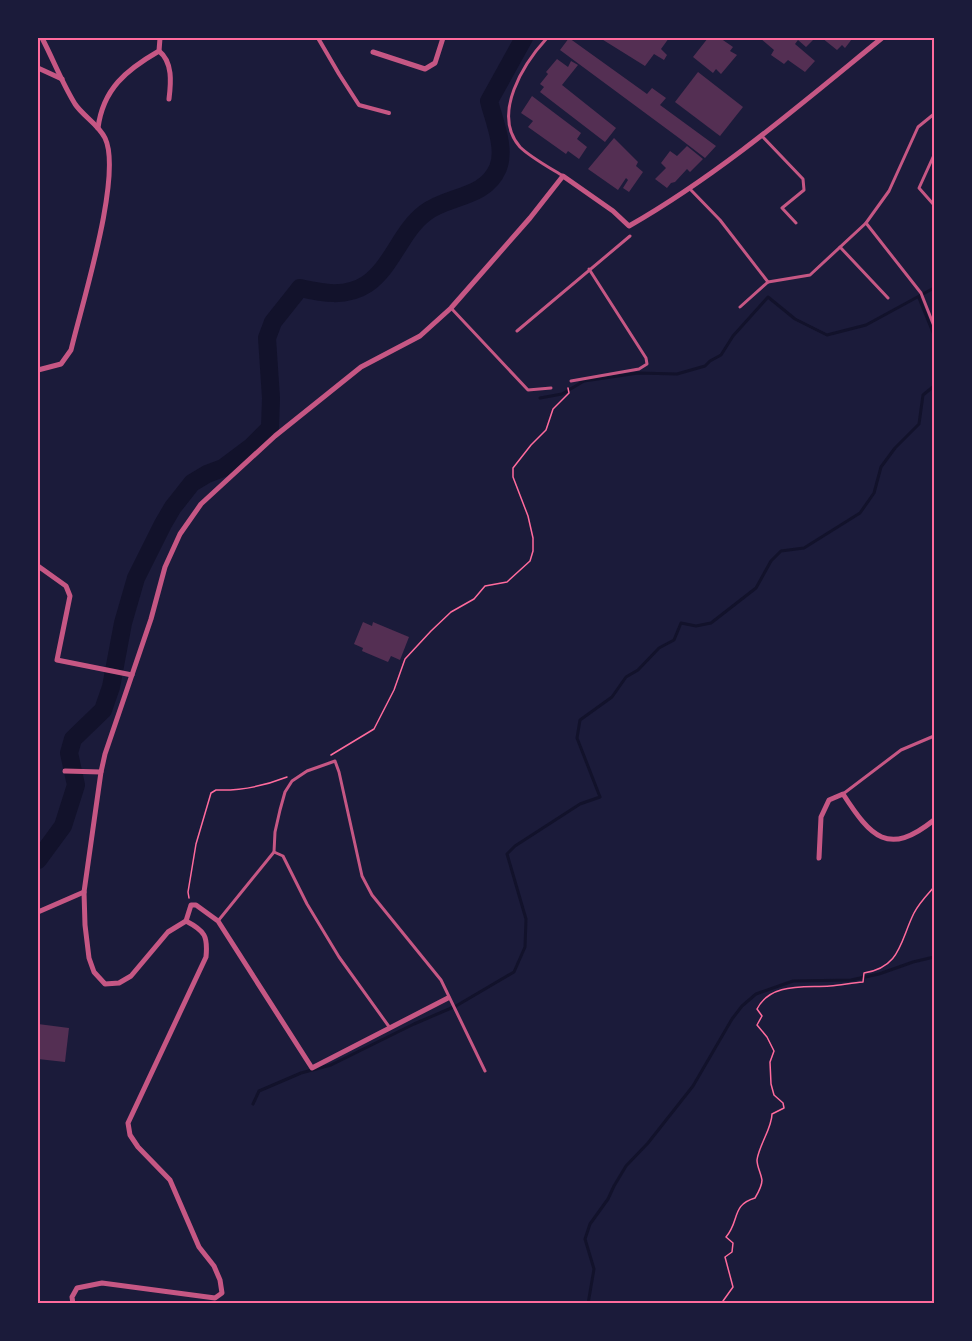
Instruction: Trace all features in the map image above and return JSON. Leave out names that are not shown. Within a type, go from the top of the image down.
[{"type":"street","points":[[38,370],[61,364],[71,350],[107,202],[110,173],[106,140],[98,128],[75,105],[42,38]]},
{"type":"street","points":[[159,51],[160,38]]},
{"type":"street","points":[[318,38],[359,105],[389,113]]},
{"type":"street","points":[[373,52],[425,69],[435,63],[443,38]]},
{"type":"street","points":[[448,998],[312,1068],[218,921],[196,905],[191,905],[186,921],[168,932],[131,976],[119,983],[105,984],[94,972],[89,958],[84,892],[101,772],[165,567],[180,534],[201,504],[275,436],[361,367],[420,336],[451,308],[530,218],[563,176],[613,211],[630,226],[663,207],[761,135],[882,38]]},
{"type":"street","points":[[98,128],[100,111],[107,95],[130,69],[159,51]]},
{"type":"street","points":[[159,51],[165,56],[168,66],[171,82],[169,99]]},
{"type":"street","points":[[38,68],[62,79]]},
{"type":"street","points":[[38,566],[60,581],[69,591],[70,596],[57,660],[132,675]]},
{"type":"street","points":[[65,771],[101,772]]},
{"type":"street","points":[[819,858],[821,817],[829,800],[843,794],[859,819],[881,838],[893,841],[905,838],[934,820]]},
{"type":"street","points":[[38,912],[84,892]]},
{"type":"street","points":[[73,1304],[72,1297],[77,1288],[102,1283],[215,1298],[222,1293],[214,1266],[199,1247],[170,1180],[138,1146],[130,1135],[128,1123],[206,957],[206,936],[198,927],[186,921]]},
{"type":"lane","points":[[548,38],[513,87],[509,106],[510,128],[520,147],[563,176]]},
{"type":"lane","points":[[740,308],[768,282],[810,275],[866,223],[890,191],[918,127],[934,114]]},
{"type":"lane","points":[[761,135],[802,179],[804,190],[782,208],[796,223]]},
{"type":"lane","points":[[934,155],[919,188],[934,205]]},
{"type":"lane","points":[[689,188],[720,220],[768,282]]},
{"type":"lane","points":[[866,223],[921,293],[934,326]]},
{"type":"lane","points":[[517,331],[630,236]]},
{"type":"lane","points":[[840,247],[888,298]]},
{"type":"lane","points":[[571,381],[639,369],[647,364],[640,348],[589,269]]},
{"type":"lane","points":[[451,308],[528,390],[551,388]]},
{"type":"lane","points":[[843,794],[901,750],[934,736]]},
{"type":"lane","points":[[218,921],[274,852],[275,832],[280,810],[285,792],[292,781],[306,771],[335,761],[362,876],[372,895],[441,980],[485,1071]]},
{"type":"lane","points":[[274,852],[284,856],[307,904],[339,957],[390,1028]]},
{"type":"path","points":[[325,759],[374,729],[394,690],[405,659],[431,631],[451,612],[474,599],[485,586],[507,582],[530,561],[533,538],[528,516],[513,477],[513,468],[546,430],[553,409],[569,393],[568,387],[571,381]]},
{"type":"path","points":[[191,905],[188,892],[196,844],[211,794],[216,790],[236,791],[271,783],[289,776]]},
{"type":"path","points":[[723,1304],[733,1287],[726,1257],[732,1252],[733,1243],[726,1237],[732,1231],[736,1213],[744,1202],[755,1198],[762,1182],[757,1161],[766,1137],[766,1129],[772,1121],[772,1114],[784,1108],[783,1103],[774,1095],[770,1073],[774,1051],[767,1037],[757,1025],[762,1016],[758,1009],[761,1003],[775,991],[800,985],[828,986],[863,982],[864,973],[878,971],[891,961],[900,948],[914,913],[934,887]]},
{"type":"building","points":[[569,38],[647,94],[652,88],[666,98],[660,105],[716,146],[705,158],[560,50]]},
{"type":"building","points":[[600,38],[669,38],[661,49],[667,55],[664,60],[654,54],[645,66]]},
{"type":"building","points":[[708,38],[720,38],[733,47],[730,51],[737,55],[721,74],[716,69],[713,73],[693,57]]},
{"type":"building","points":[[760,38],[789,40],[790,38],[810,38],[813,40],[806,47],[798,40],[795,44],[815,61],[805,72],[788,60],[784,64],[771,55],[774,50]]},
{"type":"building","points":[[822,38],[852,39],[845,48],[842,45],[837,50]]},
{"type":"building","points":[[557,59],[568,67],[571,61],[578,65],[562,85],[616,128],[605,142],[540,92],[544,87],[540,84],[548,74],[546,72]]},
{"type":"building","points":[[698,72],[743,107],[720,136],[675,102]]},
{"type":"building","points":[[532,96],[581,133],[577,139],[587,147],[579,159],[568,151],[566,154],[528,127],[533,121],[521,113]]},
{"type":"building","points":[[614,138],[638,162],[636,166],[643,172],[629,192],[623,188],[628,180],[626,178],[618,190],[588,169]]},
{"type":"building","points":[[687,146],[703,159],[690,172],[687,169],[667,188],[655,179],[666,168],[661,163],[670,151],[677,156]]},
{"type":"building","points":[[363,622],[372,626],[373,622],[409,637],[400,660],[391,656],[388,662],[362,651],[363,648],[354,644]]},
{"type":"building","points":[[38,1024],[69,1028],[65,1062],[38,1059]]},
{"type":"waterway","points":[[38,860],[63,826],[76,785],[69,753],[73,739],[103,710],[111,687],[123,623],[136,578],[163,524],[192,483],[223,468],[251,447],[270,428],[271,398],[267,338],[273,322],[300,288],[325,293],[342,293],[367,284],[376,277],[409,229],[425,213],[434,207],[475,191],[492,178],[498,168],[501,152],[489,101],[524,38]]},
{"type":"waterway","points":[[540,398],[562,394],[584,381],[638,373],[677,374],[705,366],[721,355],[733,336],[768,297],[795,319],[827,335],[866,325],[934,288]]},
{"type":"waterway","points":[[919,298],[934,335]]},
{"type":"waterway","points":[[253,1104],[259,1091],[301,1073],[331,1065],[456,1006],[514,972],[525,947],[526,919],[507,854],[515,846],[580,804],[600,797],[577,738],[580,720],[612,697],[626,677],[638,670],[659,648],[674,640],[681,623],[696,626],[711,623],[756,588],[771,561],[781,551],[804,548],[860,513],[874,493],[881,467],[895,448],[919,424],[923,395],[934,386]]},
{"type":"waterway","points":[[588,1304],[594,1269],[585,1239],[590,1224],[608,1199],[626,1166],[648,1143],[693,1086],[742,1006],[756,994],[793,981],[851,980],[934,957]]}]
